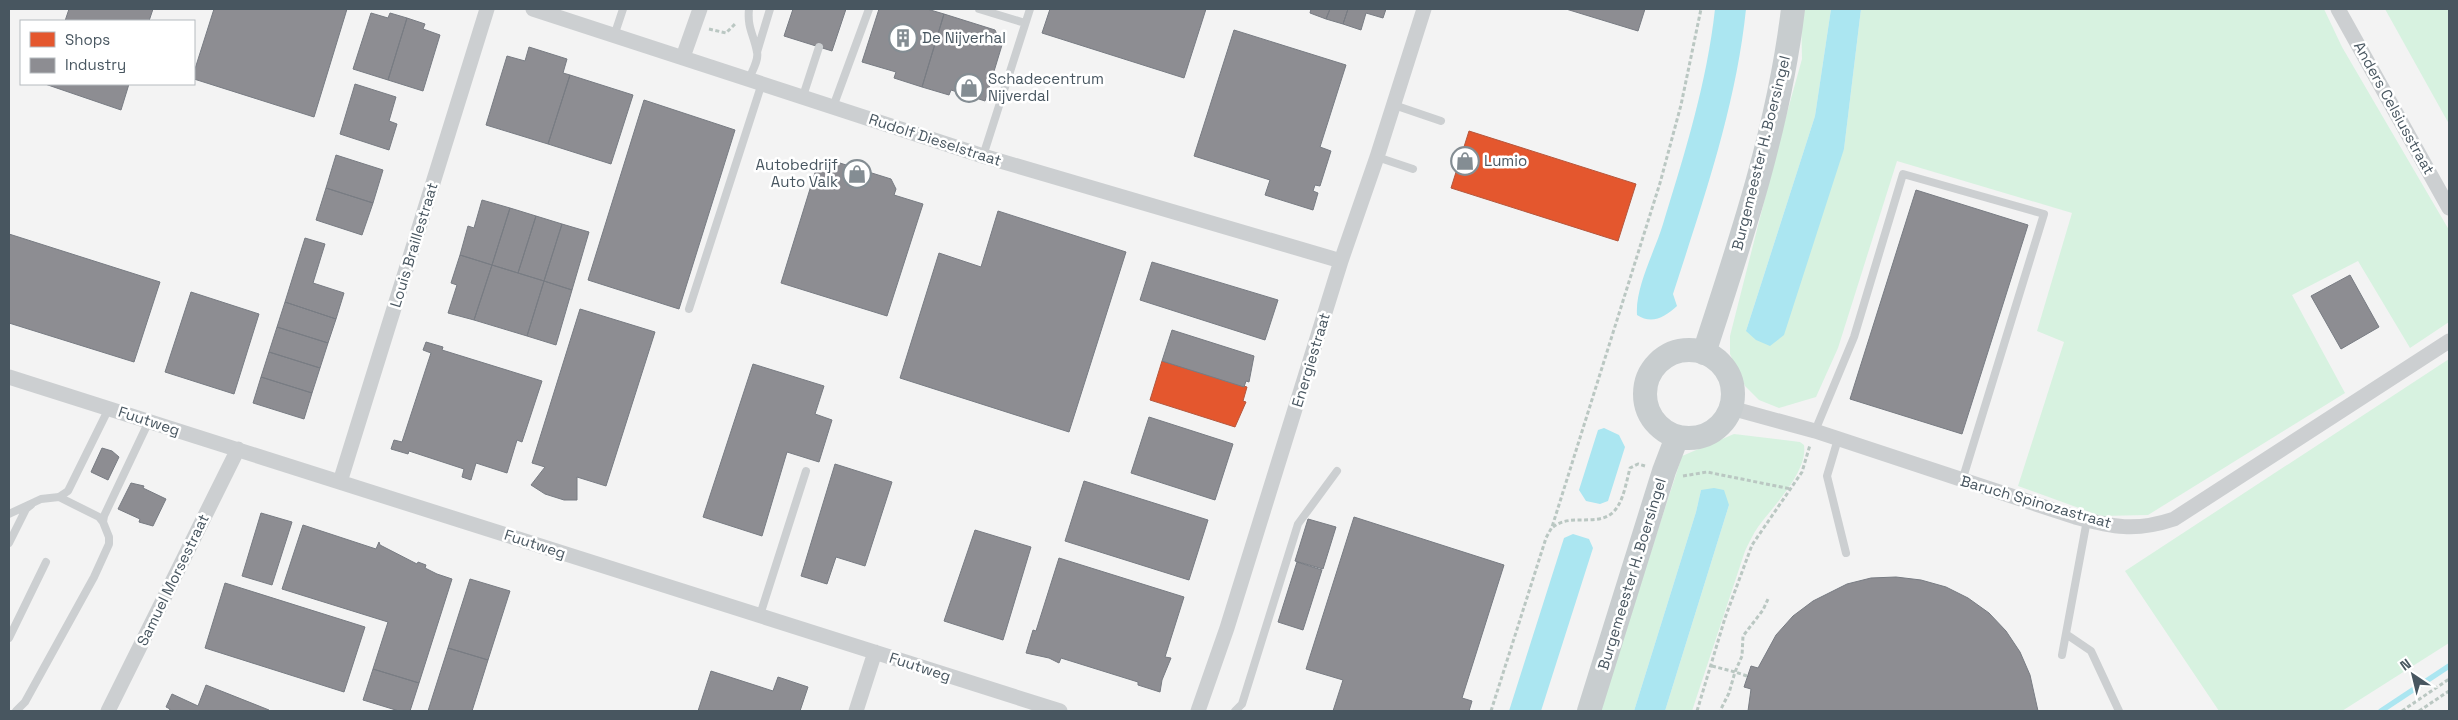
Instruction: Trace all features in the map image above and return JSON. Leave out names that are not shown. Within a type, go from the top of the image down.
[{"type":"main road","name":"Burgemeester H. Boersingel","points":[[1704,353],[1750,214],[1772,125],[1790,38],[1793,9]]},
{"type":"main road","points":[[1684,351],[1704,353],[1714,358],[1729,375],[1733,391],[1731,408],[1726,418],[1710,433],[1694,438],[1677,437],[1659,427],[1648,411],[1645,401],[1647,381],[1657,364],[1670,355],[1684,351]]},
{"type":"main road","name":"Burgemeester H. Boersingel","points":[[1589,711],[1677,437]]},
{"type":"street","name":"Louis Braillestraat","points":[[340,482],[487,9]]},
{"type":"street","name":"Rudolf Dieselstraat","points":[[533,9],[804,96],[982,156],[1341,261]]},
{"type":"street","name":"Energiestraat","points":[[1198,711],[1227,628],[1341,261],[1377,158],[1424,9]]},
{"type":"street","name":"Anders Celsiusstraat","points":[[2338,9],[2449,208]]},
{"type":"street","points":[[683,57],[698,16]]},
{"type":"street","name":"Baruch Spinozastraat","points":[[1731,408],[1815,431],[1962,481],[2087,520],[2110,526],[2134,527],[2155,525],[2174,519],[2449,341]]},
{"type":"street","name":"Fuutweg","points":[[9,377],[1060,711]]},
{"type":"street","name":"Samuel Morsestraat","points":[[108,711],[238,449]]},
{"type":"street","points":[[856,711],[875,652]]},
{"type":"lane","points":[[614,36],[623,9]]},
{"type":"lane","points":[[749,9],[749,29],[757,52]]},
{"type":"lane","points":[[689,309],[755,81],[757,52],[770,9]]},
{"type":"lane","points":[[833,107],[869,9]]},
{"type":"lane","points":[[979,9],[1025,23]]},
{"type":"lane","points":[[982,156],[1030,9]]},
{"type":"lane","points":[[804,96],[819,47]]},
{"type":"lane","points":[[1394,104],[1441,121]]},
{"type":"lane","points":[[1377,158],[1414,169]]},
{"type":"lane","points":[[1815,431],[1854,337],[1903,174],[2044,214],[1962,481]]},
{"type":"lane","points":[[9,514],[41,499],[59,497],[68,492],[75,482],[110,408]]},
{"type":"lane","points":[[103,522],[108,504],[149,421]]},
{"type":"lane","points":[[1838,439],[1827,476],[1846,553]]},
{"type":"lane","points":[[760,616],[806,471]]},
{"type":"lane","points":[[1235,711],[1242,704],[1298,524],[1338,471]]},
{"type":"lane","points":[[16,711],[25,702],[94,577],[109,544],[109,537],[99,517],[59,497]]},
{"type":"lane","points":[[9,543],[26,509],[35,502]]},
{"type":"lane","points":[[2062,655],[2087,520]]},
{"type":"lane","points":[[9,638],[46,562]]},
{"type":"lane","points":[[2066,634],[2091,651],[2119,711]]},
{"type":"path","points":[[1491,711],[1546,538],[1552,527],[1660,183],[1681,104],[1701,9]]},
{"type":"path","points":[[698,16],[721,34],[726,33],[735,25],[737,17]]},
{"type":"path","points":[[1698,711],[1725,618],[1752,545],[1802,472],[1815,431]]},
{"type":"path","points":[[1720,711],[1729,693],[1742,656],[1743,636],[1763,610],[1768,598]]},
{"type":"path","points":[[1712,666],[1747,676]]},
{"type":"path","points":[[2402,711],[2449,680]]},
{"type":"path","points":[[2419,711],[2449,691]]},
{"type":"green space","points":[[1801,9],[1831,9],[1815,116],[1746,331],[1844,149],[1861,9],[2324,9],[2342,47],[2449,230],[2449,322],[2410,348],[2358,261],[2292,295],[2345,393],[2148,515],[2101,516],[2018,486],[2064,342],[2037,331],[2072,213],[1897,161],[1838,348],[1816,397],[1779,408],[1759,400],[1745,386],[1730,354],[1730,336],[1802,59]]},
{"type":"green space","points":[[2385,9],[2449,9],[2449,124]]},
{"type":"green space","points":[[2449,359],[2449,643],[2342,711],[2219,711],[2125,571]]},
{"type":"green space","points":[[1734,434],[1800,442],[1804,445],[1804,455],[1795,477],[1758,527],[1745,551],[1692,711],[1665,711],[1729,505],[1701,490],[1696,512],[1634,711],[1599,711],[1682,456]]},
{"type":"water","points":[[1715,9],[1746,9],[1735,82],[1717,153],[1673,294],[1677,306],[1658,318],[1643,318],[1637,315],[1639,293],[1646,269],[1660,235],[1694,117],[1707,63]]},
{"type":"water","points":[[1831,9],[1861,9],[1844,149],[1784,335],[1770,346],[1756,340],[1746,331],[1815,116]]},
{"type":"water","points":[[1604,428],[1619,435],[1625,447],[1608,501],[1600,504],[1586,501],[1579,490],[1598,430]]},
{"type":"water","points":[[1714,488],[1724,490],[1729,505],[1665,711],[1634,711],[1696,512],[1701,490]]},
{"type":"water","points":[[1573,534],[1589,539],[1593,548],[1541,711],[1509,711],[1564,538]]},
{"type":"building: Shops","points":[[1469,131],[1636,184],[1618,241],[1451,188]]},
{"type":"building: Shops","points":[[1162,361],[1247,387],[1243,401],[1246,402],[1235,427],[1150,400]]},
{"type":"building: Industry","points":[[69,9],[153,9],[149,20],[65,20]]},
{"type":"building: Industry","points":[[214,9],[347,9],[314,117],[195,79],[195,69]]},
{"type":"building: Industry","points":[[793,9],[846,9],[832,51],[784,36]]},
{"type":"building: Industry","name":"De Nijverhal","points":[[879,9],[927,9],[944,14],[922,87],[894,78],[896,72],[862,62]]},
{"type":"building: Industry","points":[[1050,9],[1206,9],[1184,78],[1042,33]]},
{"type":"building: Industry","points":[[1311,9],[1330,9],[1326,19],[1310,13]]},
{"type":"building: Industry","points":[[1330,9],[1348,9],[1343,24],[1326,19]]},
{"type":"building: Industry","points":[[1348,9],[1386,9],[1383,18],[1366,13],[1361,30],[1343,24]]},
{"type":"building: Industry","points":[[1566,9],[1645,9],[1638,31]]},
{"type":"building: Industry","points":[[371,13],[388,18],[390,13],[407,18],[388,80],[353,69]]},
{"type":"building: Industry","points":[[944,14],[995,30],[1002,45],[985,101],[951,90],[949,95],[922,87]]},
{"type":"building: Industry","points":[[407,18],[425,24],[423,29],[440,35],[423,91],[388,80]]},
{"type":"building: Industry","points":[[1234,30],[1346,65],[1320,147],[1331,151],[1320,186],[1315,185],[1313,191],[1318,193],[1313,210],[1265,195],[1270,180],[1194,156]]},
{"type":"building: Industry","points":[[529,47],[567,59],[563,73],[570,75],[548,144],[486,125],[507,56],[525,61]]},
{"type":"building: Industry","points":[[570,75],[633,95],[611,164],[548,144]]},
{"type":"building: Industry","points":[[355,84],[396,97],[389,121],[397,124],[389,150],[340,134]]},
{"type":"building: Industry","points":[[48,85],[129,85],[121,110]]},
{"type":"building: Industry","points":[[644,100],[735,130],[679,309],[588,280]]},
{"type":"building: Industry","points":[[336,155],[383,170],[373,203],[326,188]]},
{"type":"building: Industry","points":[[827,159],[891,179],[896,189],[894,195],[923,204],[887,316],[781,283],[818,163]]},
{"type":"building: Industry","points":[[326,188],[373,203],[362,235],[316,220]]},
{"type":"building: Industry","points":[[1916,190],[2028,225],[1962,434],[1850,399]]},
{"type":"building: Industry","points":[[482,200],[510,208],[492,265],[460,255],[468,226],[474,228]]},
{"type":"building: Industry","points":[[510,208],[536,216],[518,273],[492,265]]},
{"type":"building: Industry","points":[[998,211],[1126,252],[1069,432],[900,378],[939,253],[981,267]]},
{"type":"building: Industry","points":[[536,216],[562,224],[544,281],[518,273]]},
{"type":"building: Industry","points":[[562,224],[589,232],[572,290],[544,281]]},
{"type":"building: Industry","points":[[9,234],[160,282],[134,362],[9,323]]},
{"type":"building: Industry","points":[[305,238],[325,244],[313,283],[344,293],[336,319],[285,302]]},
{"type":"building: Industry","points":[[460,255],[492,265],[474,320],[448,313],[457,285],[451,283]]},
{"type":"building: Industry","points":[[1152,262],[1278,300],[1265,340],[1140,300]]},
{"type":"building: Industry","points":[[492,265],[544,281],[527,336],[474,320]]},
{"type":"building: Industry","points":[[2350,275],[2379,327],[2341,349],[2311,296]]},
{"type":"building: Industry","points":[[544,281],[572,290],[556,345],[527,336]]},
{"type":"building: Industry","points":[[191,292],[259,314],[234,394],[165,372]]},
{"type":"building: Industry","points":[[285,302],[336,319],[328,343],[277,327]]},
{"type":"building: Industry","points":[[580,309],[655,332],[606,486],[577,477],[577,500],[564,500],[545,494],[531,485],[545,467],[532,463]]},
{"type":"building: Industry","points":[[277,327],[328,343],[320,368],[269,352]]},
{"type":"building: Industry","points":[[1172,330],[1254,356],[1249,382],[1246,381],[1244,387],[1162,361]]},
{"type":"building: Industry","points":[[426,342],[443,347],[442,350],[542,381],[522,442],[517,440],[507,473],[476,463],[471,480],[462,477],[464,469],[409,451],[408,454],[391,449],[394,440],[402,442],[431,353],[423,350]]},
{"type":"building: Industry","points":[[269,352],[320,368],[312,393],[261,377]]},
{"type":"building: Industry","points":[[753,364],[824,386],[815,414],[832,420],[819,462],[787,452],[762,536],[703,517]]},
{"type":"building: Industry","points":[[261,377],[312,393],[304,419],[253,403]]},
{"type":"building: Industry","points":[[1149,417],[1233,444],[1215,500],[1131,473]]},
{"type":"building: Industry","points":[[102,448],[112,451],[119,457],[108,480],[91,472]]},
{"type":"building: Industry","points":[[835,464],[892,482],[865,566],[836,557],[827,584],[801,576]]},
{"type":"building: Industry","points":[[1084,481],[1208,520],[1189,580],[1065,541]]},
{"type":"building: Industry","points":[[131,483],[144,486],[143,488],[166,499],[153,526],[139,522],[140,519],[118,509]]},
{"type":"building: Industry","points":[[261,513],[292,522],[272,585],[242,576]]},
{"type":"building: Industry","points":[[1354,517],[1504,565],[1462,698],[1472,701],[1469,711],[1333,711],[1343,680],[1306,669]]},
{"type":"building: Industry","points":[[1308,519],[1336,527],[1323,569],[1295,561]]},
{"type":"building: Industry","points":[[303,525],[376,549],[379,542],[380,545],[417,564],[418,562],[426,565],[425,568],[452,579],[419,683],[373,669],[388,622],[282,589]]},
{"type":"building: Industry","points":[[975,530],[1031,547],[1003,640],[944,621]]},
{"type":"building: Industry","points":[[1059,558],[1184,597],[1165,657],[1171,658],[1162,680],[1160,692],[1138,685],[1138,682],[1061,658],[1059,663],[1049,658],[1026,653],[1033,630],[1036,631]]},
{"type":"building: Industry","points":[[1297,562],[1322,570],[1303,630],[1278,622]]},
{"type":"building: Industry","points":[[1896,577],[1921,580],[1946,587],[1968,598],[1989,613],[2006,631],[2020,652],[2030,675],[2038,711],[1748,711],[1751,689],[1744,687],[1751,666],[1758,668],[1776,635],[1793,616],[1813,601],[1847,584],[1871,578]]},
{"type":"building: Industry","points":[[470,579],[510,591],[488,660],[448,648]]},
{"type":"building: Industry","points":[[225,583],[365,627],[344,692],[205,648]]},
{"type":"building: Industry","points":[[448,648],[488,660],[472,711],[428,711]]},
{"type":"building: Industry","points":[[373,669],[419,683],[410,711],[399,711],[363,700]]},
{"type":"building: Industry","points":[[711,671],[773,691],[778,677],[808,687],[800,711],[698,711]]},
{"type":"building: Industry","points":[[206,685],[269,710],[169,711],[170,709],[166,707],[172,694],[198,706]]},
{"type":"waterway","points":[[2381,711],[2449,666]]},
{"type":"place","name":"De Nijverhal","points":[[903,38]]},
{"type":"place","name":"Schadecentrum Nijverdal","points":[[969,88]]},
{"type":"place","name":"Lumio","points":[[1465,161]]},
{"type":"place","name":"Autobedrijf Auto Valk","points":[[857,174]]}]
